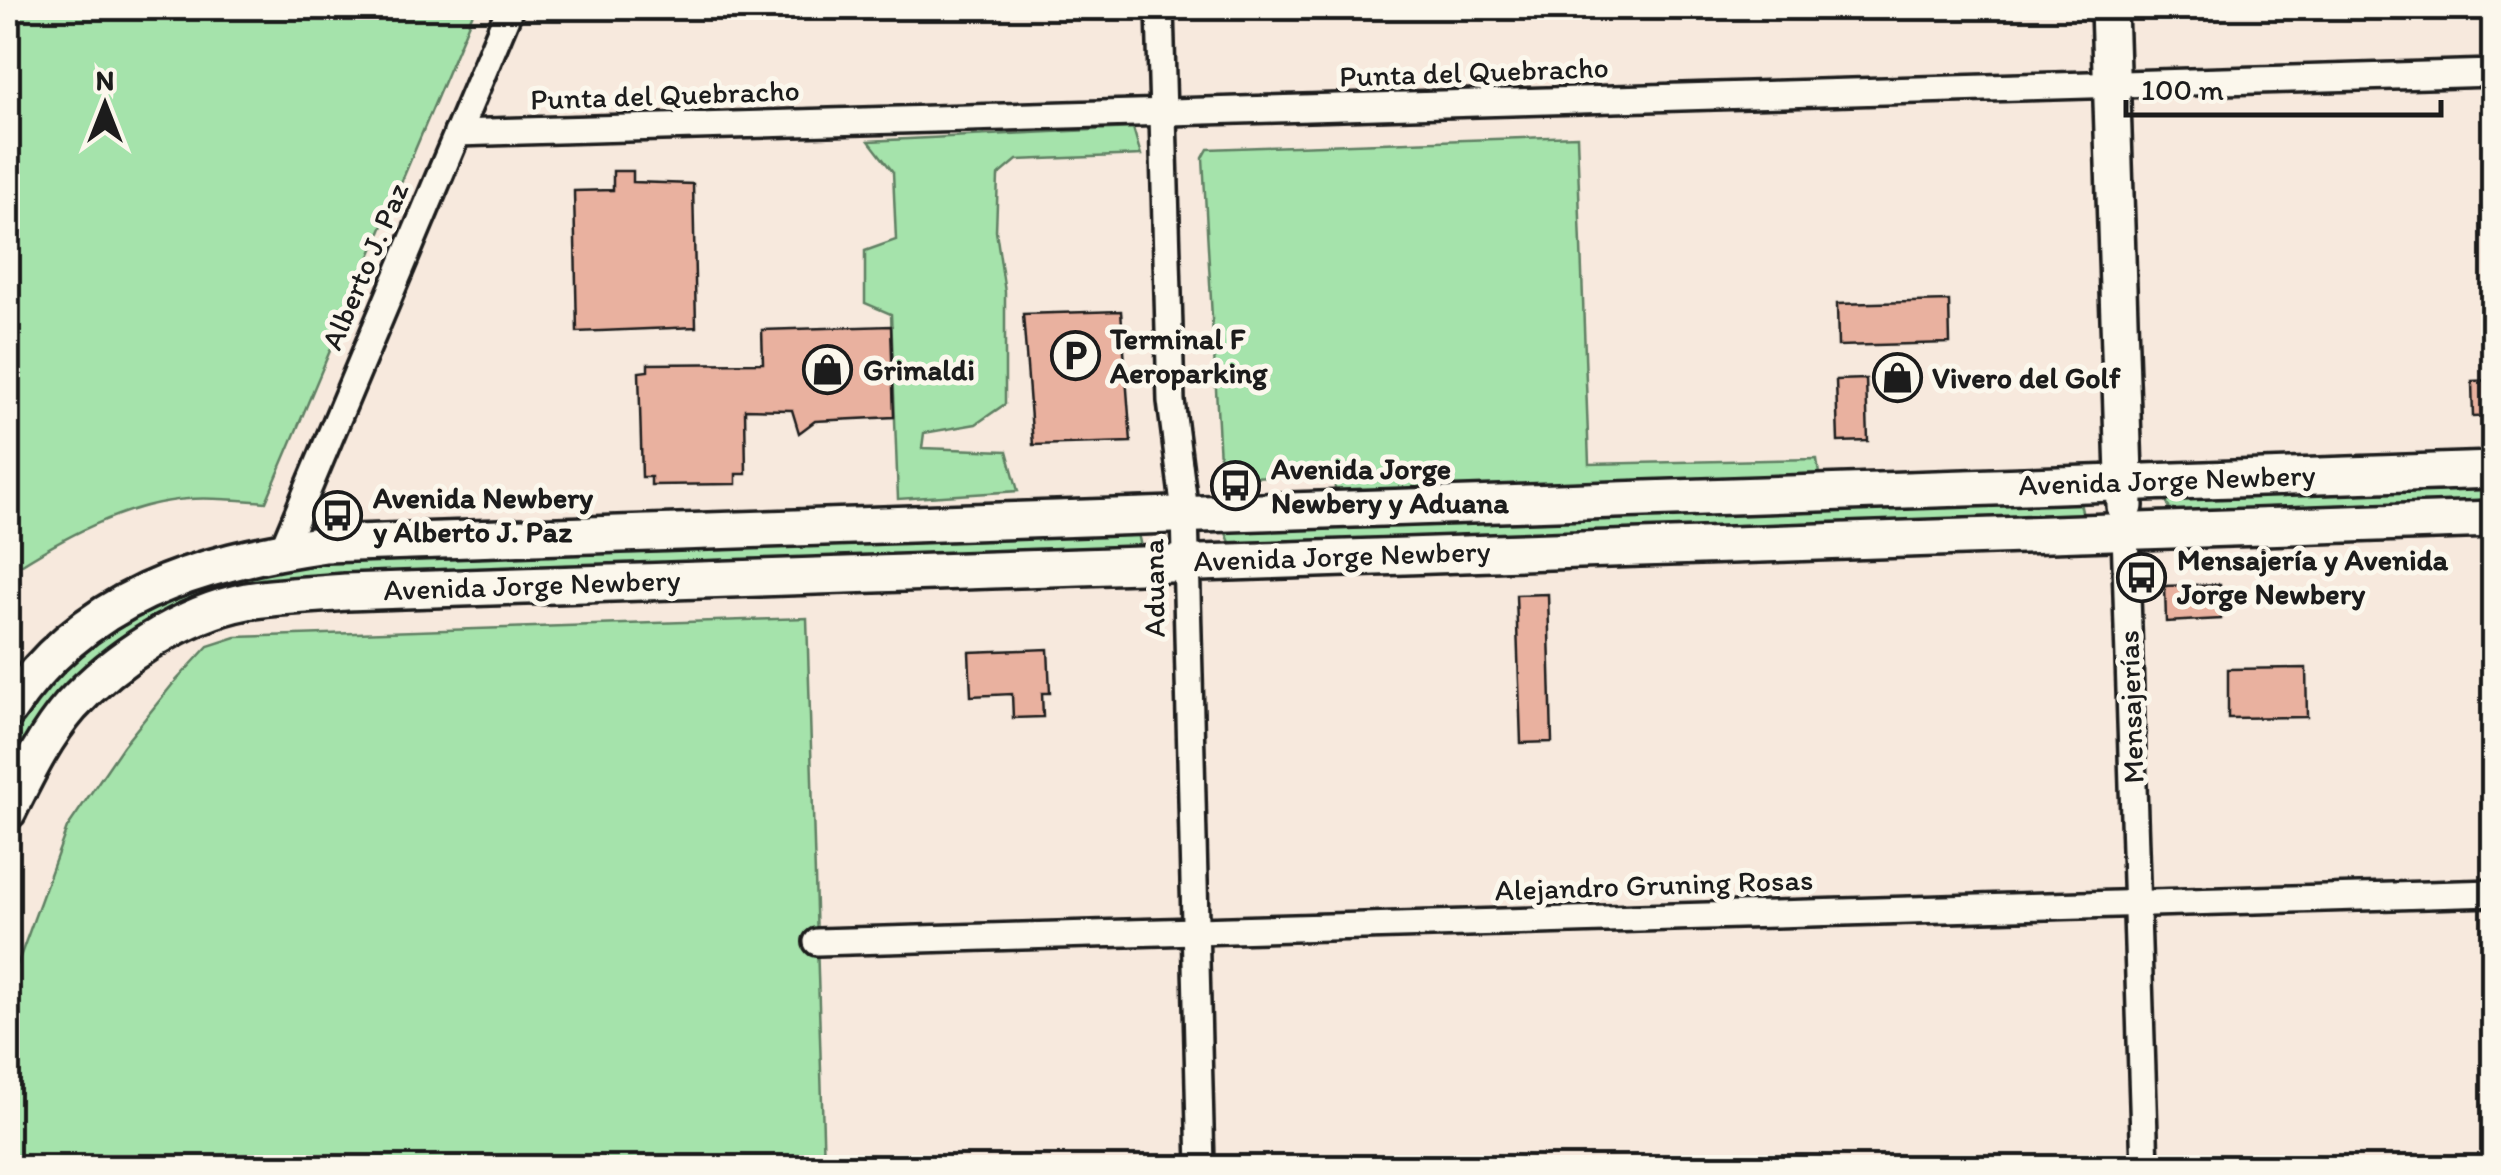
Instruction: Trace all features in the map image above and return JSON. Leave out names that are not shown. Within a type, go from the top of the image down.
[{"type":"main road","name":"Mensajerías","points":[[2109,8],[2126,531]]},
{"type":"main road","name":"Avenida Jorge Newbery","points":[[8,710],[51,652],[108,610],[195,570],[325,544],[2494,470]]},
{"type":"main road","name":"Avenida Jorge Newbery","points":[[8,811],[37,754],[72,706],[140,648],[194,619],[244,602],[346,592],[1186,561],[2494,519]]},
{"type":"street","name":"Alberto J. Paz","points":[[282,551],[510,8]]},
{"type":"street","name":"Aduana","points":[[1160,8],[1172,401],[1185,512],[1200,1168]]},
{"type":"street","name":"Punta del Quebracho","points":[[457,133],[2494,72]]},
{"type":"street","name":"Mensajerías","points":[[2126,531],[2145,1168]]},
{"type":"street","name":"Alejandro Gruning Rosas","points":[[817,942],[2494,893]]},
{"type":"green space","points":[[8,8],[475,8],[266,502],[197,498],[140,508],[71,536],[8,573]]},
{"type":"green space","points":[[1133,128],[1141,155],[1017,160],[998,176],[996,231],[1005,292],[1005,404],[976,424],[924,433],[922,448],[1007,451],[1018,491],[898,499],[891,314],[865,303],[865,251],[896,240],[893,172],[869,141]]},
{"type":"green space","points":[[1577,136],[1589,464],[1817,459],[1820,482],[1334,498],[1336,474],[1221,478],[1203,158],[1208,149]]},
{"type":"green space","points":[[2493,483],[2493,506],[2173,516],[2166,501],[2171,494]]},
{"type":"green space","points":[[2079,498],[2083,516],[1232,547],[1226,533],[1232,527]]},
{"type":"green space","points":[[1137,529],[1141,547],[1133,551],[214,595],[8,777],[8,738],[60,664],[96,635],[187,586],[337,554]]},
{"type":"green space","points":[[807,618],[824,1167],[8,1167],[8,990],[67,828],[123,746],[208,646],[236,637]]},
{"type":"building","points":[[613,171],[633,171],[633,182],[693,184],[696,327],[577,332],[574,191],[613,190]]},
{"type":"building","points":[[1949,301],[1950,343],[1838,346],[1837,304]]},
{"type":"building","points":[[1121,311],[1131,442],[1033,445],[1023,314]]},
{"type":"building","points":[[891,326],[894,417],[815,421],[799,433],[792,410],[745,409],[746,474],[736,474],[736,484],[651,485],[651,477],[642,477],[639,372],[648,371],[648,364],[763,363],[762,330]]},
{"type":"building","points":[[1866,379],[1868,441],[1838,442],[1836,380]]},
{"type":"building","points":[[2494,380],[2494,416],[2473,417],[2472,381]]},
{"type":"building","points":[[2220,584],[2221,619],[2166,622],[2165,586]]},
{"type":"building","points":[[1548,594],[1552,742],[1521,743],[1516,595]]},
{"type":"building","points":[[1048,649],[1050,693],[1042,693],[1043,717],[1013,718],[1012,694],[971,696],[969,652]]},
{"type":"building","points":[[2306,668],[2307,717],[2228,718],[2228,669]]},
{"type":"place","name":"Terminal F Aeroparking","points":[[1075,356]]},
{"type":"place","name":"Grimaldi","points":[[828,370]]},
{"type":"place","name":"Vivero del Golf","points":[[1897,378]]},
{"type":"place","name":"Avenida Jorge Newbery y Aduana","points":[[1236,486]]},
{"type":"place","name":"Avenida Newbery y Alberto J. Paz","points":[[338,515]]},
{"type":"place","name":"Mensajería y Avenida Jorge Newbery","points":[[2142,577]]}]
